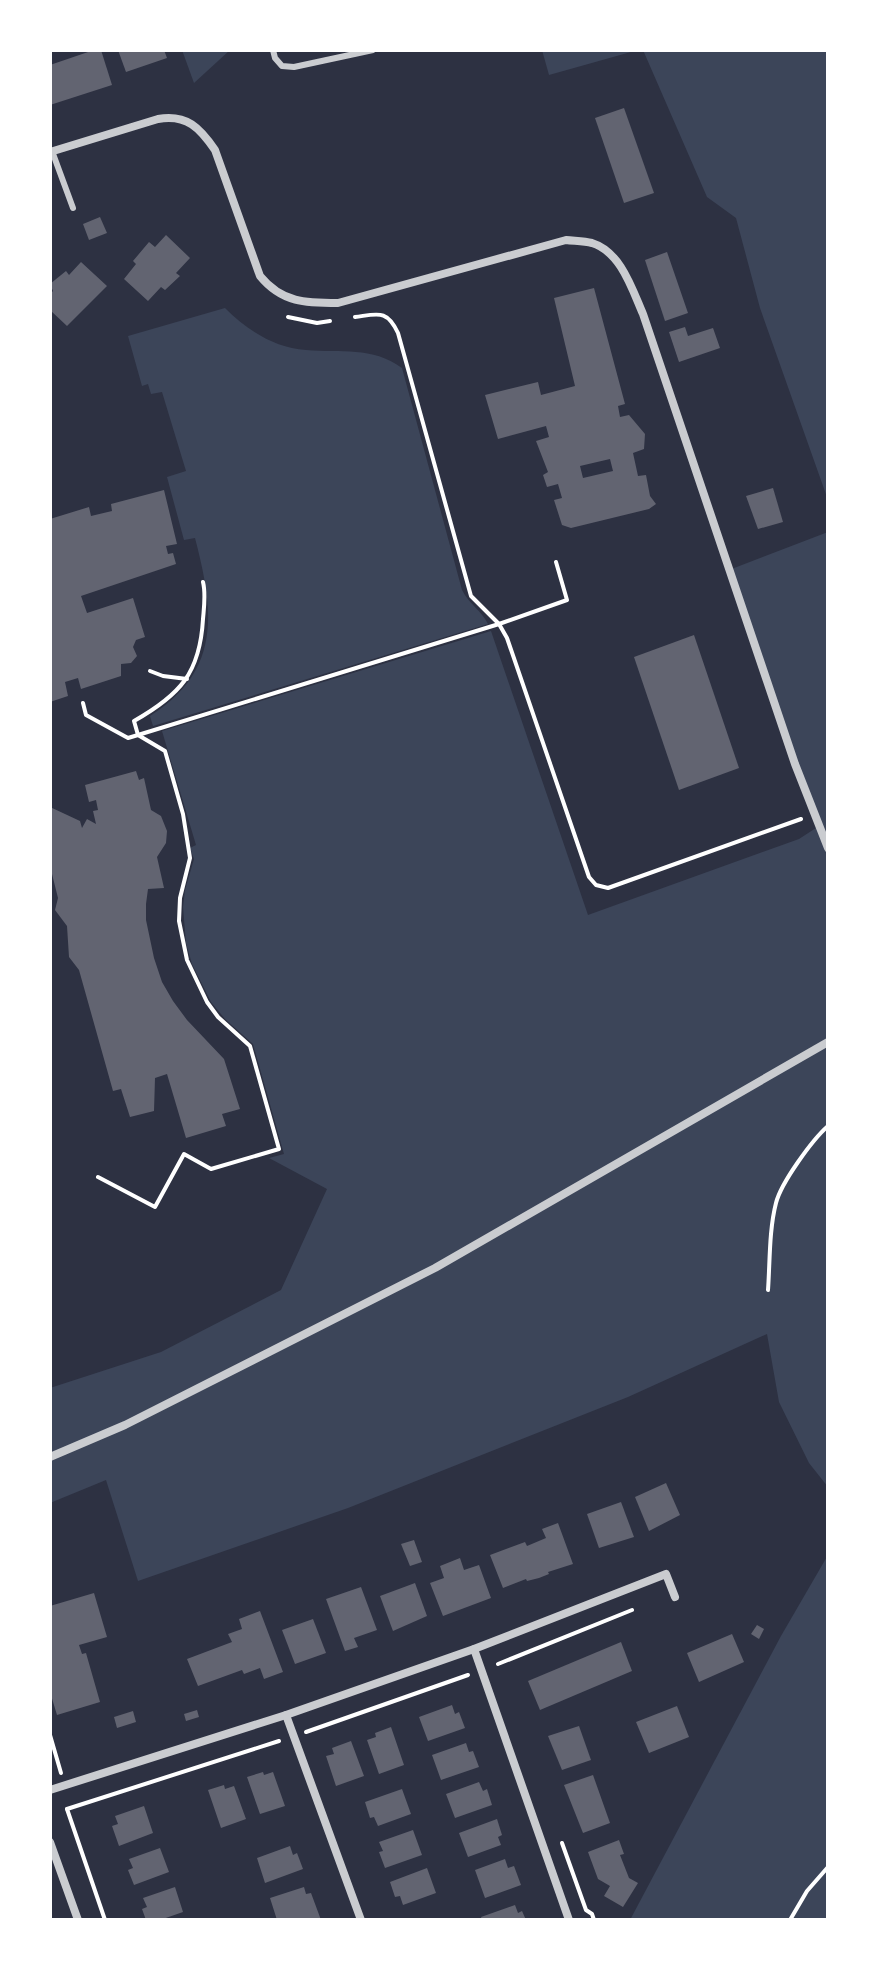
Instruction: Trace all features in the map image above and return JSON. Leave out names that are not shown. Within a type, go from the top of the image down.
[{"type":"street","points":[[51,152],[158,119],[173,116],[187,121],[204,134],[215,150],[260,276],[279,294],[304,304],[338,303],[566,240],[594,244],[611,255],[627,275],[643,314],[814,815],[828,848]]},
{"type":"street","points":[[50,1457],[125,1425],[435,1268],[828,1042]]},
{"type":"street","points":[[50,1790],[286,1715],[474,1649],[666,1574],[675,1597]]},
{"type":"street","points":[[474,1649],[569,1920]]},
{"type":"street","points":[[286,1715],[361,1920]]},
{"type":"street","points":[[50,1842],[78,1920]]},
{"type":"lane","points":[[273,50],[282,66],[294,67],[373,50]]},
{"type":"lane","points":[[51,152],[73,208]]},
{"type":"path","points":[[348,319],[379,313],[392,320],[471,596],[499,624],[507,638],[589,877],[596,885],[608,888],[814,815]]},
{"type":"path","points":[[286,316],[317,323],[332,321]]},
{"type":"path","points":[[83,703],[86,715],[128,738],[499,624],[567,600],[556,562]]},
{"type":"path","points":[[98,1177],[155,1207],[184,1154],[211,1169],[279,1149],[250,1046],[218,1017],[207,1002],[187,960],[179,921],[180,898],[190,858],[183,814],[165,751],[138,735],[134,721],[172,697],[194,665],[201,639],[203,582]]},
{"type":"path","points":[[150,671],[187,679]]},
{"type":"path","points":[[768,1290],[776,1201],[795,1168],[828,1126]]},
{"type":"path","points":[[67,1809],[294,1736],[481,1670],[632,1610]]},
{"type":"path","points":[[50,1735],[64,1785],[67,1809],[105,1920]]},
{"type":"path","points":[[560,1838],[586,1910],[594,1920]]},
{"type":"path","points":[[790,1920],[807,1891],[828,1867]]},
{"type":"shaded area","points":[[182,50],[230,50],[194,83]]},
{"type":"shaded area","points":[[542,50],[638,50],[549,75]]},
{"type":"shaded area","points":[[643,50],[828,50],[828,500],[760,308],[736,218],[707,197]]},
{"type":"shaded area","points":[[225,308],[242,324],[283,346],[368,353],[402,368],[462,590],[488,624],[153,726],[150,716],[173,698],[190,679],[201,659],[207,637],[208,614],[195,538],[184,540],[167,477],[186,471],[162,392],[151,394],[148,384],[142,386],[128,336]]},
{"type":"shaded area","points":[[828,532],[828,1487],[809,1463],[779,1402],[767,1334],[628,1397],[348,1508],[138,1581],[106,1480],[50,1503],[50,1388],[161,1352],[281,1290],[327,1189],[269,1158],[284,1154],[253,1044],[211,1002],[192,964],[186,943],[183,907],[194,859],[190,848],[196,845],[162,731],[491,631],[588,915],[799,839],[819,826],[729,570]]},
{"type":"shaded area","points":[[828,1555],[828,1920],[630,1920],[781,1636]]},
{"type":"building","points":[[101,50],[112,85],[50,105],[50,65]]},
{"type":"building","points":[[118,50],[164,50],[167,58],[126,72]]},
{"type":"building","points":[[624,108],[654,193],[624,203],[595,118]]},
{"type":"building","points":[[100,217],[107,233],[89,240],[83,224]]},
{"type":"building","points":[[166,235],[190,258],[176,273],[180,276],[165,290],[161,287],[148,301],[124,279],[136,264],[133,261],[149,242],[155,247]]},
{"type":"building","points":[[667,252],[688,313],[665,321],[645,260]]},
{"type":"building","points":[[81,262],[107,286],[67,326],[50,310],[50,294],[53,291],[50,284],[66,271],[69,275]]},
{"type":"building","points":[[594,288],[625,404],[618,406],[620,417],[629,415],[645,434],[644,449],[633,453],[638,476],[646,475],[650,496],[656,504],[649,509],[571,528],[562,525],[554,500],[562,498],[558,484],[547,487],[543,475],[548,472],[536,441],[549,437],[546,426],[498,439],[485,395],[538,382],[541,395],[575,386],[554,298]],"holes":[[[610,459],[613,471],[583,478],[580,466]]]},
{"type":"building","points":[[685,327],[688,336],[713,328],[720,348],[679,362],[669,332]]},
{"type":"building","points":[[773,488],[783,522],[758,529],[746,496]]},
{"type":"building","points":[[164,490],[177,544],[166,546],[168,554],[173,553],[176,564],[81,596],[87,613],[133,598],[145,637],[136,640],[133,647],[137,656],[131,663],[121,664],[121,676],[81,689],[78,678],[65,682],[68,696],[50,702],[50,519],[89,507],[91,516],[112,511],[111,504]]},
{"type":"building","points":[[694,635],[739,768],[679,790],[634,657]]},
{"type":"building","points":[[136,771],[139,780],[144,778],[151,810],[161,816],[167,831],[166,843],[157,857],[164,888],[148,889],[146,904],[154,958],[173,1001],[224,1059],[240,1109],[222,1114],[226,1126],[186,1138],[167,1074],[155,1078],[154,1111],[130,1117],[121,1089],[113,1091],[79,970],[69,957],[67,926],[55,910],[58,898],[50,866],[50,807],[80,821],[82,828],[87,819],[96,824],[93,811],[98,810],[96,800],[89,802],[85,785]]},
{"type":"building","points":[[666,1483],[680,1515],[649,1531],[635,1497]]},
{"type":"building","points":[[621,1502],[634,1537],[599,1548],[587,1514]]},
{"type":"building","points":[[558,1523],[573,1564],[503,1588],[490,1555],[546,1538],[542,1529]]},
{"type":"building","points":[[414,1540],[422,1562],[410,1566],[401,1544]]},
{"type":"building","points":[[460,1558],[464,1570],[479,1565],[491,1598],[443,1616],[430,1583],[444,1578],[440,1566]]},
{"type":"building","points":[[415,1583],[427,1616],[393,1631],[380,1596]]},
{"type":"building","points":[[361,1587],[377,1630],[354,1638],[358,1647],[345,1651],[326,1599]]},
{"type":"building","points":[[94,1593],[107,1637],[79,1645],[82,1654],[86,1653],[100,1702],[57,1715],[50,1692],[50,1606]]},
{"type":"building","points":[[260,1611],[283,1672],[264,1679],[260,1668],[244,1674],[242,1670],[198,1686],[187,1659],[232,1642],[228,1634],[242,1629],[239,1619]]},
{"type":"building","points":[[313,1619],[326,1653],[295,1664],[282,1630]]},
{"type":"building","points":[[757,1625],[764,1629],[759,1639],[751,1634]]},
{"type":"building","points":[[732,1634],[744,1662],[699,1682],[687,1653]]},
{"type":"building","points":[[621,1642],[632,1671],[540,1710],[528,1681]]},
{"type":"building","points":[[452,1705],[455,1714],[459,1712],[465,1728],[428,1741],[419,1717]]},
{"type":"building","points":[[677,1706],[689,1737],[649,1753],[636,1722]]},
{"type":"building","points":[[197,1710],[199,1717],[186,1721],[184,1714]]},
{"type":"building","points":[[133,1711],[136,1722],[117,1728],[114,1717]]},
{"type":"building","points":[[579,1726],[591,1760],[562,1770],[548,1736]]},
{"type":"building","points":[[391,1727],[404,1765],[379,1774],[367,1740]]},
{"type":"building","points":[[351,1741],[364,1776],[336,1786],[326,1756],[334,1754],[332,1748]]},
{"type":"building","points":[[466,1743],[479,1767],[441,1780],[432,1755]]},
{"type":"building","points":[[263,1772],[264,1775],[273,1772],[285,1806],[260,1814],[247,1777]]},
{"type":"building","points":[[593,1775],[610,1823],[583,1833],[564,1785]]},
{"type":"building","points":[[479,1782],[483,1791],[487,1789],[492,1805],[455,1818],[446,1794]]},
{"type":"building","points":[[224,1785],[225,1789],[234,1786],[246,1819],[221,1828],[208,1790]]},
{"type":"building","points":[[402,1789],[411,1814],[378,1826],[374,1817],[370,1818],[365,1802]]},
{"type":"building","points":[[144,1806],[153,1833],[119,1846],[112,1826],[118,1824],[115,1816]]},
{"type":"building","points":[[497,1819],[502,1835],[498,1837],[501,1845],[468,1857],[459,1833]]},
{"type":"building","points":[[413,1830],[422,1855],[385,1868],[379,1842]]},
{"type":"building","points":[[619,1840],[624,1854],[620,1855],[629,1878],[638,1883],[623,1907],[604,1896],[610,1886],[598,1879],[588,1852]]},
{"type":"building","points":[[290,1846],[293,1855],[297,1853],[303,1869],[265,1883],[257,1858]]},
{"type":"building","points":[[160,1848],[169,1872],[134,1885],[128,1870],[133,1868],[129,1859]]},
{"type":"building","points":[[505,1859],[508,1868],[514,1866],[521,1885],[485,1898],[475,1870]]},
{"type":"building","points":[[427,1868],[436,1893],[403,1905],[400,1896],[395,1897],[390,1882]]},
{"type":"building","points":[[175,1887],[183,1912],[160,1920],[146,1920],[142,1909],[147,1907],[143,1898]]},
{"type":"building","points":[[304,1887],[306,1894],[311,1893],[321,1920],[277,1920],[270,1898]]},
{"type":"building","points":[[515,1905],[526,1920],[482,1920],[481,1917]]}]
